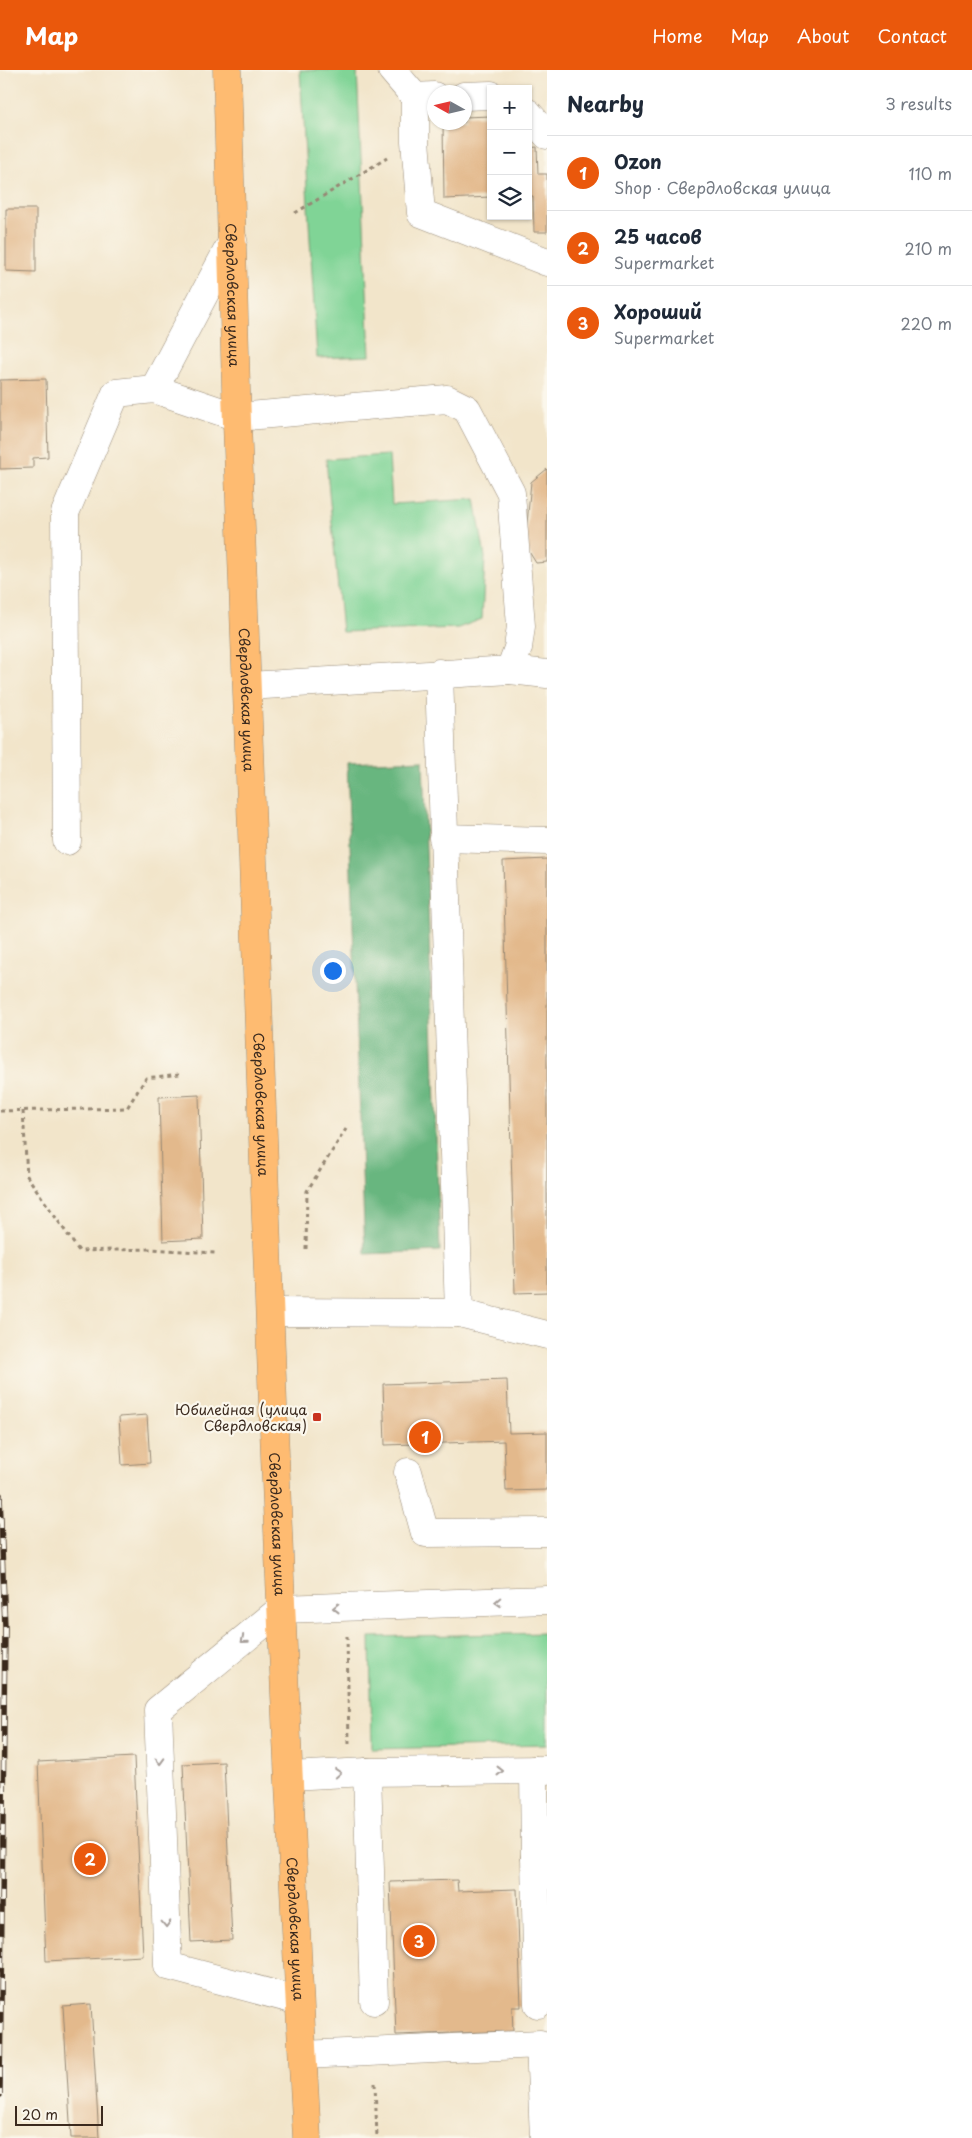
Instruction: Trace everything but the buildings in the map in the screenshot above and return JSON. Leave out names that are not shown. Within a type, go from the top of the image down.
[{"type":"highway","name":"Свердловская улица","points":[[227,70],[237,417],[281,1609],[307,2138]]},
{"type":"street","points":[[392,70],[425,97],[415,141],[421,212],[547,262]]},
{"type":"street","points":[[472,96],[487,95]]},
{"type":"street","points":[[532,118],[547,135]]},
{"type":"street","points":[[154,389],[233,240]]},
{"type":"street","points":[[67,841],[65,512],[116,393],[154,389],[237,417],[446,399],[467,410],[511,493],[521,626],[518,648],[510,670]]},
{"type":"street","points":[[248,686],[510,670],[547,674]]},
{"type":"street","points":[[439,673],[459,1313]]},
{"type":"street","points":[[443,838],[547,841]]},
{"type":"street","points":[[270,1312],[459,1313],[547,1336]]},
{"type":"street","points":[[408,1472],[425,1533],[547,1532]]},
{"type":"street","points":[[299,2001],[168,1966],[158,1710],[281,1609],[547,1600]]},
{"type":"street","points":[[289,1776],[367,1772],[541,1770],[538,2004]]},
{"type":"street","points":[[367,1772],[374,2001]]},
{"type":"street","points":[[303,2055],[540,2044],[544,2138]]},
{"type":"path","points":[[295,213],[415,141]]},
{"type":"path","points":[[0,1111],[128,1108],[146,1078],[180,1074]]},
{"type":"path","points":[[22,1111],[27,1176],[79,1251],[151,1249],[216,1253]]},
{"type":"path","points":[[306,1249],[307,1190],[346,1129]]},
{"type":"path","points":[[346,1607],[349,1751]]},
{"type":"path","points":[[375,2083],[378,2138]]},
{"type":"green space","points":[[300,70],[357,70],[370,356],[317,358]]},
{"type":"green space","points":[[389,455],[392,504],[475,499],[485,557],[482,619],[458,628],[342,632],[326,459]]},
{"type":"green space","points":[[423,760],[440,1251],[365,1254],[347,763]]},
{"type":"green space","points":[[547,1633],[547,1745],[372,1749],[370,1637]]},
{"type":"railway","points":[[0,1495],[5,1628],[0,2095]]},
{"type":"place","name":"Юбилейная (улица Свердловская)","points":[[317,1417]]},
{"type":"place","name":"Ozon","points":[[425,1437]]},
{"type":"place","name":"25 часов","points":[[90,1859]]},
{"type":"place","name":"Хороший","points":[[419,1941]]}]
